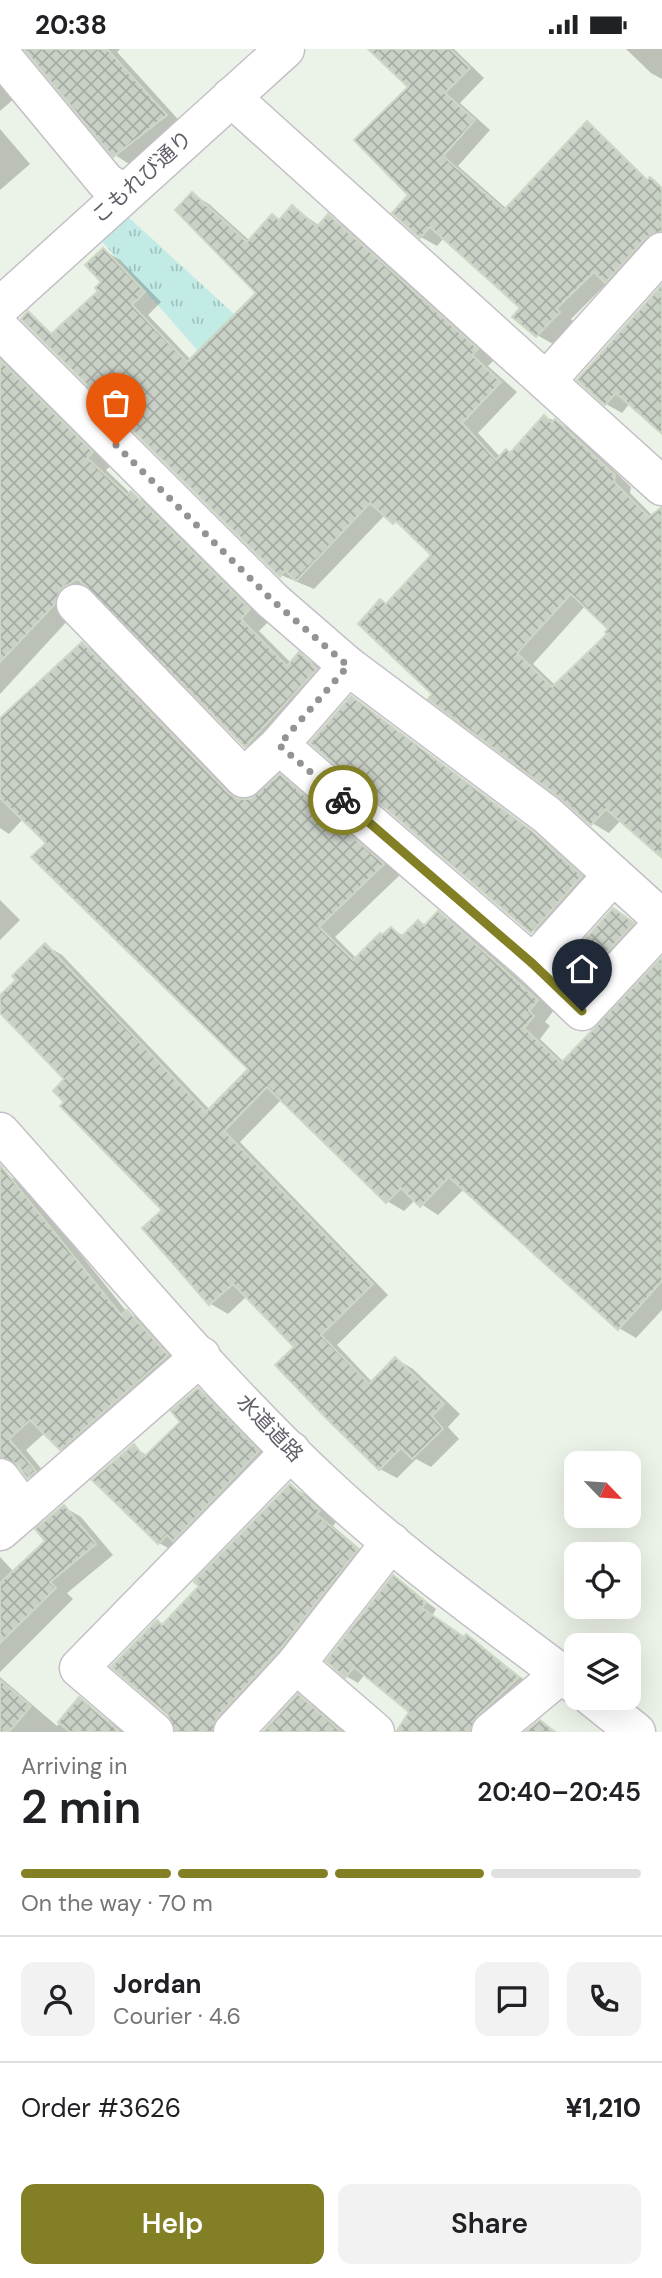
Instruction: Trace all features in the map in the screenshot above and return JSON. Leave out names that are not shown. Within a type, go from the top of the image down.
[{"type":"street","name":"こもれび通り","points":[[0,307],[285,49]]},
{"type":"street","points":[[0,54],[106,182],[123,193]]},
{"type":"street","points":[[231,97],[662,486]]},
{"type":"street","points":[[546,381],[662,252]]},
{"type":"street","points":[[0,329],[273,601],[348,666],[547,815],[662,919]]},
{"type":"street","points":[[76,604],[244,778],[279,745],[348,666]]},
{"type":"street","points":[[279,745],[533,964],[582,1011],[662,925]]},
{"type":"street","points":[[533,964],[613,875]]},
{"type":"street","name":"水道道路","points":[[0,1132],[201,1356],[291,1451],[391,1542],[564,1676]]},
{"type":"street","points":[[0,1479],[12,1521],[201,1356]]},
{"type":"street","points":[[154,1732],[79,1668],[291,1451]]},
{"type":"street","points":[[233,1732],[296,1664],[391,1542]]},
{"type":"street","points":[[296,1664],[375,1732]]},
{"type":"street","points":[[491,1732],[564,1683]]},
{"type":"street","points":[[608,1710],[636,1732]]},
{"type":"green space","points":[[124,213],[235,315],[198,351],[98,237]]},
{"type":"building","points":[[24,49],[107,49],[167,115],[113,157]]},
{"type":"building","points":[[368,49],[450,49],[470,68],[445,93],[475,120],[443,156],[504,210],[587,121],[647,180],[650,177],[662,188],[662,231],[646,237],[605,283],[594,272],[556,309],[560,312],[536,337],[512,317],[520,308],[430,227],[420,238],[392,213],[408,195],[354,140],[408,87]]},
{"type":"building","points":[[192,192],[247,242],[272,214],[279,220],[292,205],[317,227],[328,214],[478,349],[472,355],[501,382],[462,423],[496,460],[506,449],[510,453],[544,415],[552,423],[555,419],[615,475],[614,482],[649,517],[662,507],[662,858],[606,809],[591,825],[560,798],[428,699],[432,694],[358,624],[380,599],[386,604],[431,555],[396,521],[393,524],[370,503],[296,581],[285,570],[280,577],[21,319],[28,311],[51,334],[98,291],[95,288],[101,282],[85,265],[103,248],[145,292],[132,305],[187,362],[256,293],[175,210]],"holes":[[[571,594],[608,629],[605,632],[607,634],[552,687],[517,653]]]},
{"type":"building","points":[[662,285],[662,434],[616,393],[605,405],[577,380]]},
{"type":"building","points":[[0,360],[93,452],[87,458],[127,495],[131,491],[250,609],[241,619],[287,666],[299,652],[317,669],[245,747],[78,579],[60,589],[55,604],[0,662]]},
{"type":"building","points":[[82,642],[229,794],[239,799],[250,799],[280,774],[384,864],[319,927],[353,960],[380,933],[382,935],[391,927],[401,937],[418,920],[424,926],[438,911],[538,1000],[529,1011],[534,1016],[524,1028],[561,1063],[662,957],[662,1281],[618,1330],[449,1177],[420,1207],[401,1188],[386,1203],[267,1087],[224,1131],[373,1284],[321,1335],[369,1384],[395,1357],[444,1404],[432,1416],[443,1429],[412,1459],[401,1448],[379,1470],[275,1365],[294,1347],[233,1284],[209,1305],[142,1228],[162,1210],[60,1106],[64,1102],[53,1091],[64,1079],[0,1013],[0,995],[16,980],[12,976],[45,943],[206,1112],[248,1069],[31,857],[46,843],[0,798],[0,718]]},
{"type":"building","points":[[351,696],[533,832],[582,876],[531,933],[310,743]]},
{"type":"building","points":[[613,908],[634,923],[581,980],[570,969],[578,961],[571,955]]},
{"type":"building","points":[[0,1165],[121,1315],[127,1310],[168,1355],[60,1450],[30,1420],[9,1439],[36,1471],[27,1478],[17,1464],[0,1457]]},
{"type":"building","points":[[198,1388],[259,1451],[173,1541],[167,1535],[158,1544],[92,1480],[134,1444],[144,1457],[180,1422],[171,1411]]},
{"type":"building","points":[[290,1484],[320,1511],[316,1514],[358,1549],[279,1650],[217,1717],[212,1732],[175,1732],[168,1715],[111,1667],[157,1620],[162,1625],[199,1586],[194,1582],[196,1579]]},
{"type":"building","points":[[64,1505],[96,1544],[50,1582],[56,1588],[0,1643],[0,1583],[45,1541],[35,1529]]},
{"type":"building","points":[[393,1575],[426,1602],[422,1608],[464,1637],[466,1634],[519,1677],[477,1716],[470,1732],[396,1732],[409,1712],[354,1667],[345,1678],[326,1661]]},
{"type":"building","points":[[0,1680],[31,1706],[9,1732],[0,1732]]},
{"type":"building","points":[[298,1694],[341,1732],[263,1732]]},
{"type":"building","points":[[79,1697],[120,1732],[70,1732],[58,1722]]},
{"type":"building","points":[[540,1720],[555,1732],[525,1732]]},
{"type":"way so far","points":[[116,445],[273,601],[348,666],[279,745],[343,800]]},
{"type":"route","points":[[343,800],[533,964],[582,1011]]}]
